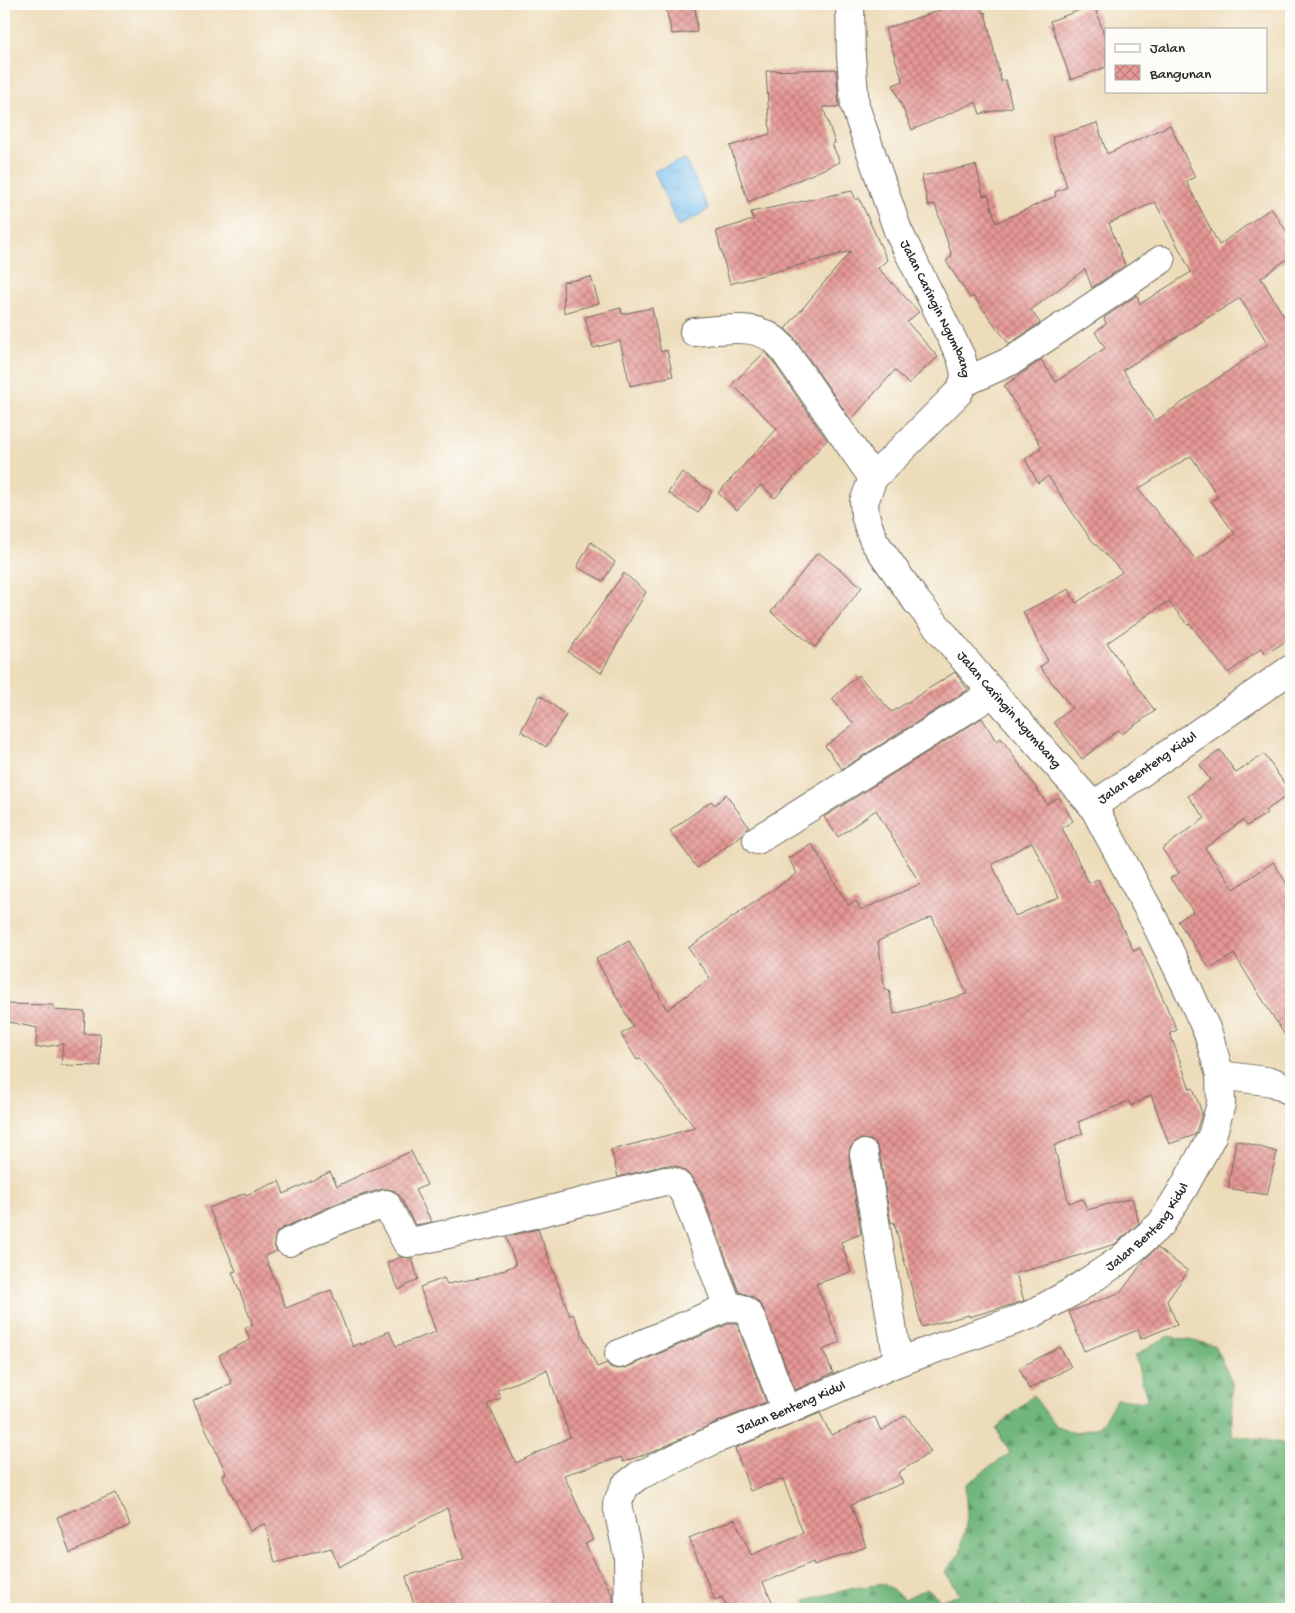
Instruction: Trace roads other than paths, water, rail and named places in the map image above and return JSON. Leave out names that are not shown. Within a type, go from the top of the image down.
[{"type":"street","name":"Jalan Caringin Ngumbang","points":[[850,4],[851,56],[855,106],[898,231],[961,357],[965,382],[958,393],[873,478],[864,502],[865,515],[874,541],[917,602],[1093,806]]},
{"type":"street","points":[[965,382],[1013,360],[1161,260]]},
{"type":"street","points":[[694,332],[748,329],[764,332],[774,338],[873,478]]},
{"type":"street","name":"Jalan Benteng Kidul","points":[[629,1609],[628,1556],[617,1504],[626,1486],[638,1476],[716,1438],[786,1411],[898,1362],[1030,1315],[1072,1292],[1120,1260],[1161,1224],[1212,1136],[1220,1104],[1220,1075],[1208,1033],[1192,998],[1153,918],[1093,806],[1291,669]]},
{"type":"street","points":[[757,840],[993,692]]},
{"type":"street","points":[[1220,1075],[1273,1082],[1291,1091]]},
{"type":"street","points":[[864,1154],[898,1362]]},
{"type":"street","points":[[289,1242],[345,1216],[386,1204],[407,1243],[510,1220],[665,1181],[674,1182],[680,1187],[691,1208],[728,1307]]},
{"type":"street","points":[[619,1354],[728,1307],[741,1307],[748,1312],[786,1411]]},
{"type":"water","points":[[685,159],[709,209],[678,227],[654,171]]}]
